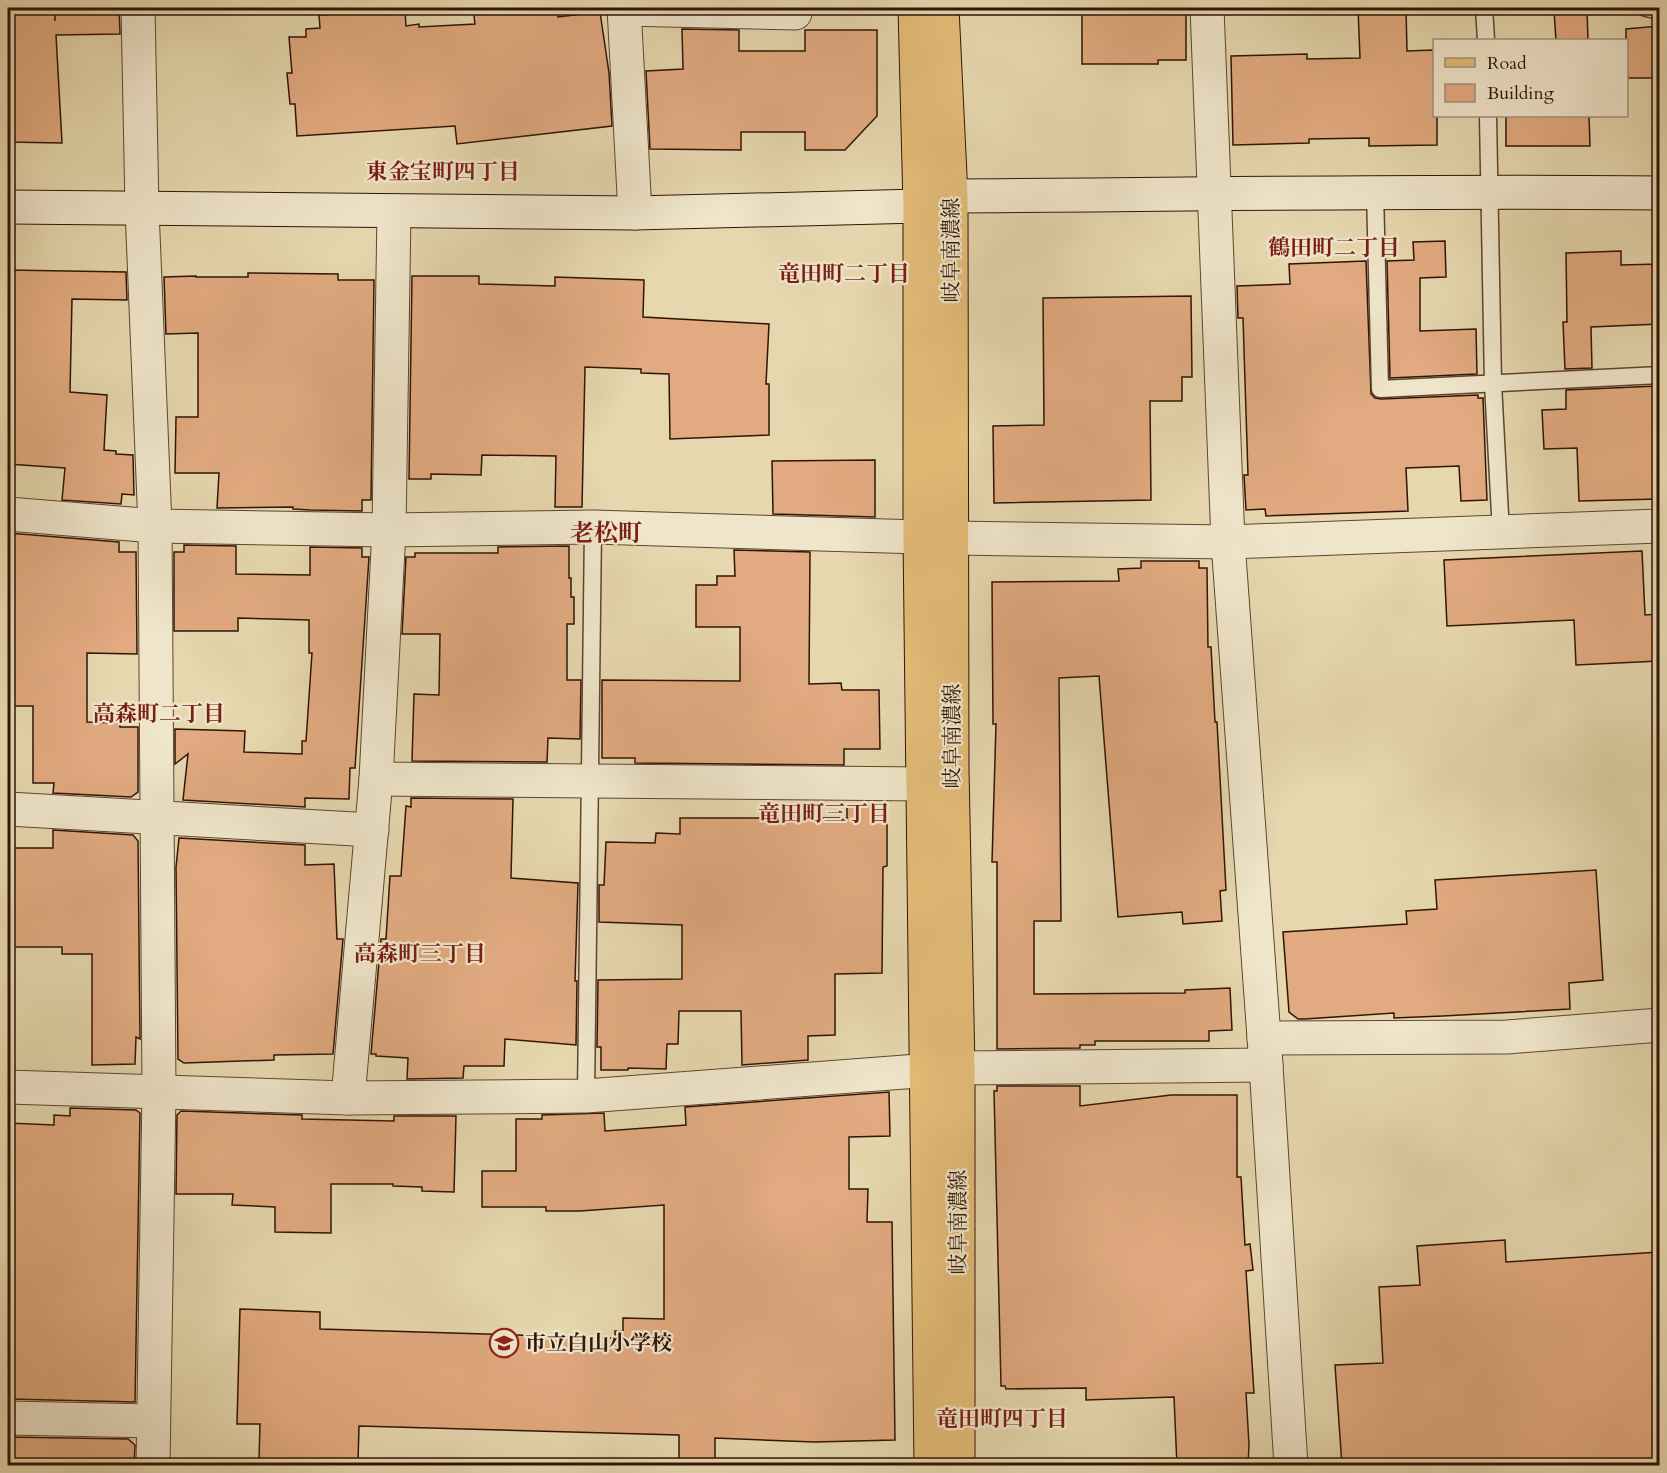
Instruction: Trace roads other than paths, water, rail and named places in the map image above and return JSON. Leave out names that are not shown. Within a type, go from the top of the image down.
[{"type":"main road","name":"岐阜南濃線","points":[[928,8],[951,196],[952,538],[952,770],[931,1466]]},
{"type":"main road","name":"岐阜南濃線","points":[[928,8],[920,206],[920,537],[925,784],[942,1069],[958,1466]]},
{"type":"street","points":[[138,8],[142,209],[155,526],[159,1092],[153,1466]]},
{"type":"street","points":[[635,213],[624,8],[795,13]]},
{"type":"street","points":[[1207,8],[1228,542],[1265,1051],[1291,1466]]},
{"type":"street","points":[[8,207],[635,213],[920,206],[951,196],[1491,191],[1659,193]]},
{"type":"street","points":[[348,1098],[376,779],[388,530],[394,211]]},
{"type":"street","points":[[8,514],[155,526],[388,530],[593,527],[920,537]]},
{"type":"street","points":[[952,538],[1228,542],[1659,526]]},
{"type":"street","points":[[376,779],[925,784]]},
{"type":"street","points":[[8,809],[372,830]]},
{"type":"street","points":[[8,1087],[348,1098],[586,1096],[942,1069],[1507,1037],[1659,1025]]},
{"type":"street","points":[[8,1418],[153,1421]]},
{"type":"lane","points":[[1484,8],[1486,39]]},
{"type":"lane","points":[[1646,8],[1659,11]]},
{"type":"lane","points":[[1488,117],[1493,384],[1502,533]]},
{"type":"lane","points":[[1375,192],[1380,389],[1659,375]]},
{"type":"lane","points":[[586,1096],[593,527]]},
{"type":"place","name":"市立白山小学校","points":[[504,1343]]},
{"type":"district","name":"東金宝町四丁目","points":[[443,171]]},
{"type":"district","name":"鶴田町二丁目","points":[[1334,247]]},
{"type":"district","name":"竜田町二丁目","points":[[844,273]]},
{"type":"district","name":"老松町","points":[[606,533]]},
{"type":"district","name":"高森町二丁目","points":[[159,713]]},
{"type":"district","name":"竜田町三丁目","points":[[824,813]]},
{"type":"district","name":"高森町三丁目","points":[[420,953]]},
{"type":"district","name":"竜田町四丁目","points":[[1002,1418]]}]
